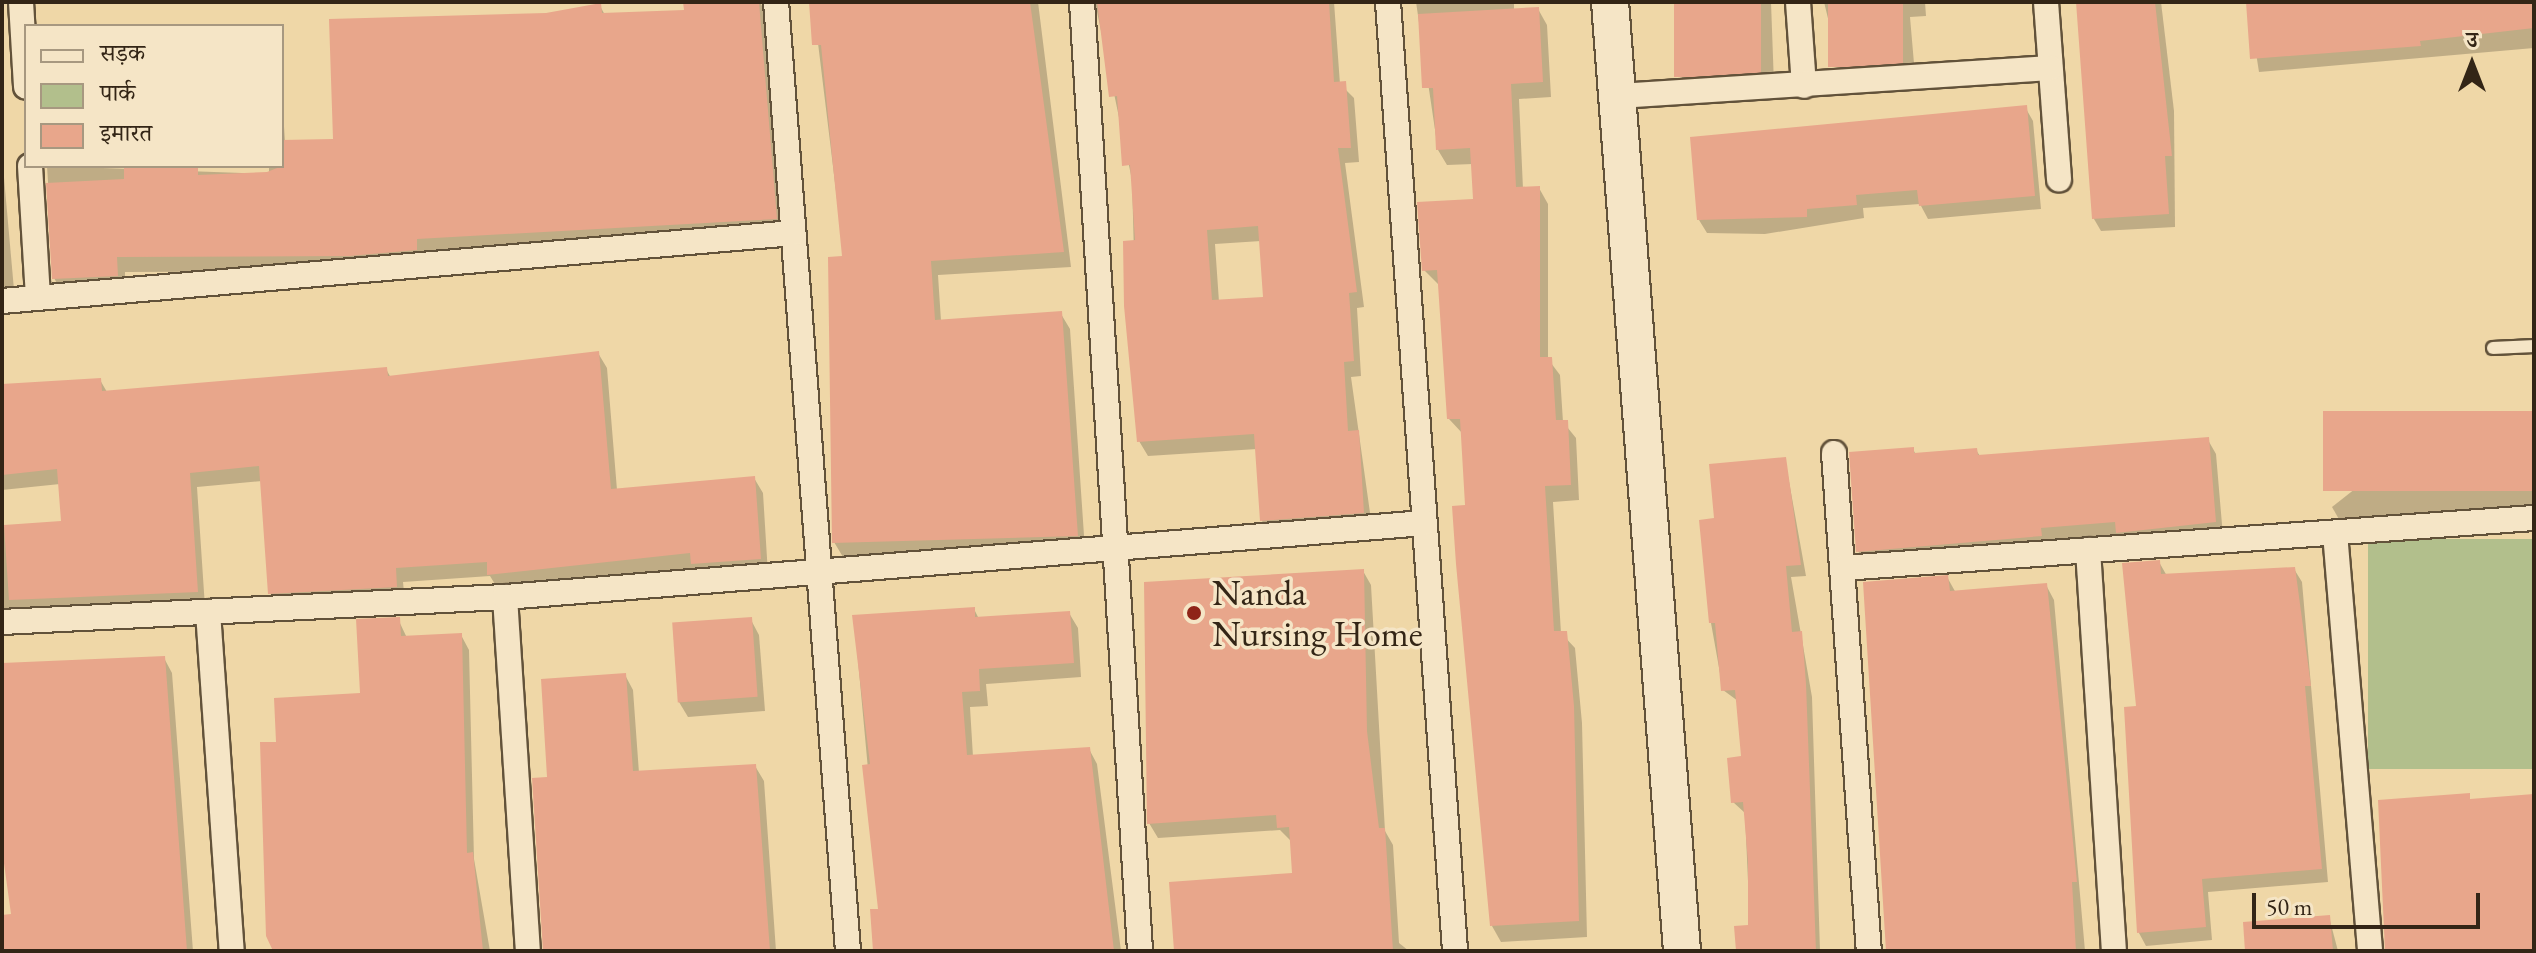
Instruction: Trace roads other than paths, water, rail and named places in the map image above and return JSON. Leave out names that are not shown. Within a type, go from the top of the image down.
[{"type":"street","points":[[21,2],[24,53]]},
{"type":"street","points":[[776,2],[848,951]]},
{"type":"street","points":[[1082,2],[1111,547],[1140,951]]},
{"type":"street","points":[[1388,2],[1455,951]]},
{"type":"street","points":[[1610,2],[1682,951]]},
{"type":"street","points":[[1798,2],[1804,86]]},
{"type":"street","points":[[2046,2],[2059,180]]},
{"type":"street","points":[[1619,96],[2050,68]]},
{"type":"street","points":[[30,168],[38,298]]},
{"type":"street","points":[[2,301],[793,233]]},
{"type":"street","points":[[1834,453],[1869,951]]},
{"type":"street","points":[[1843,568],[2534,518]]},
{"type":"street","points":[[2,622],[505,597],[819,569],[1424,523]]},
{"type":"street","points":[[2335,533],[2370,951]]},
{"type":"street","points":[[2088,550],[2114,951]]},
{"type":"street","points":[[505,597],[528,951]]},
{"type":"street","points":[[208,612],[232,951]]},
{"type":"lane","points":[[2493,348],[2534,346]]},
{"type":"place","name":"Nanda Nursing Home","points":[[1194,613]]}]
